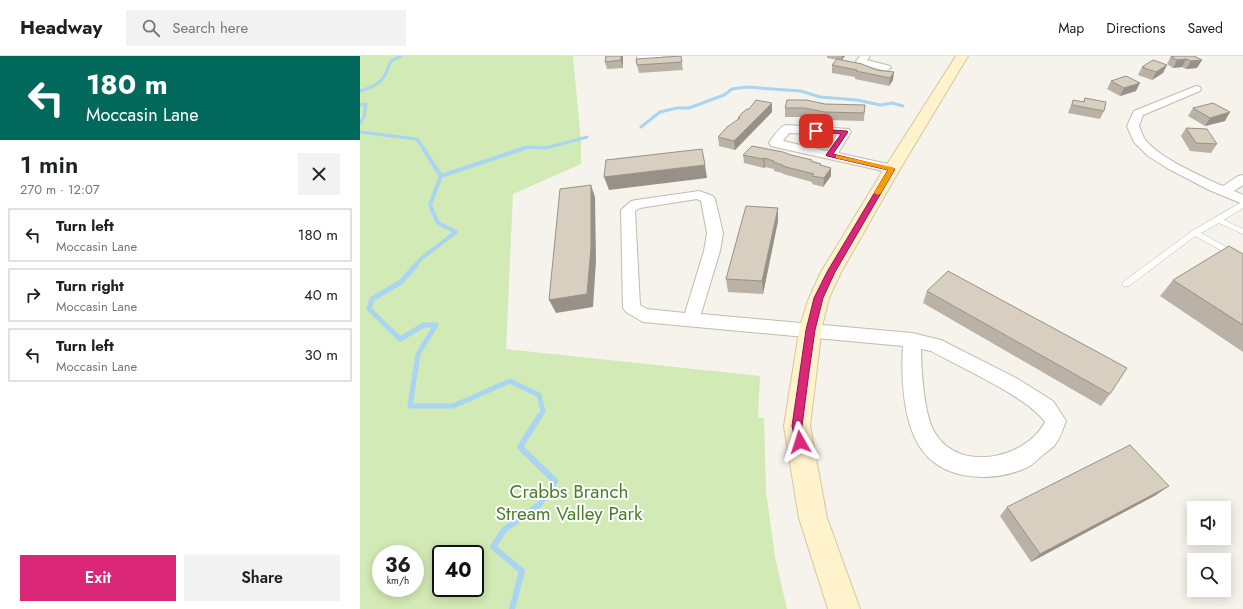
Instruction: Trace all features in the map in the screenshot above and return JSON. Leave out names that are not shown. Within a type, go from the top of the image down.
[{"type":"street","points":[[642,56],[642,58],[659,56]]},
{"type":"street","points":[[865,56],[861,61],[886,68]]},
{"type":"street","points":[[844,609],[813,518],[797,426],[810,330],[819,298],[831,272],[892,169],[962,56]]},
{"type":"street","points":[[1196,89],[1138,113],[1134,118],[1134,130],[1140,142],[1164,162],[1243,200]]},
{"type":"street","points":[[830,155],[845,132],[786,129],[775,143],[892,169]]},
{"type":"street","points":[[1224,191],[1243,179]]},
{"type":"street","points":[[691,320],[712,251],[715,233],[708,199],[699,195],[636,204],[628,210],[632,308],[643,315],[691,320],[912,340],[935,346],[1011,385],[1046,407],[1056,421],[1047,438],[1022,459],[992,467],[966,466],[945,458],[928,441],[920,424],[910,370],[912,340]]},
{"type":"lane","points":[[1126,284],[1195,233],[1243,205]]},
{"type":"lane","points":[[1219,220],[1243,232]]},
{"type":"lane","points":[[1195,233],[1243,259]]},
{"type":"green space","name":"Crabbs Branch Stream Valley Park","points":[[360,56],[573,56],[581,142],[581,164],[513,194],[506,349],[760,376],[758,418],[764,418],[766,491],[775,557],[787,609],[360,609]]},
{"type":"building","points":[[606,56],[621,56],[621,60],[605,62]]},
{"type":"building","points":[[681,56],[682,62],[637,65],[636,59]]},
{"type":"building","points":[[1194,56],[1202,60],[1177,60],[1171,57]]},
{"type":"building","points":[[837,59],[862,64],[876,70],[894,72],[890,78],[832,65]]},
{"type":"building","points":[[1153,60],[1167,65],[1156,72],[1142,67]]},
{"type":"building","points":[[1126,76],[1140,83],[1124,88],[1111,81]]},
{"type":"building","points":[[1085,98],[1106,102],[1104,111],[1072,105],[1073,100],[1084,102]]},
{"type":"building","points":[[756,100],[772,103],[734,141],[718,137],[727,127],[740,118],[738,118],[742,113],[749,109]]},
{"type":"building","points":[[787,100],[806,100],[825,104],[865,105],[864,113],[824,112],[805,108],[785,108]]},
{"type":"building","points":[[1213,103],[1230,112],[1210,118],[1193,108]]},
{"type":"building","points":[[1186,128],[1207,129],[1217,144],[1196,143]]},
{"type":"building","points":[[752,146],[783,152],[812,160],[811,161],[821,164],[820,165],[831,168],[824,178],[812,176],[814,174],[782,166],[783,165],[773,162],[774,161],[743,155]]},
{"type":"building","points":[[702,149],[705,165],[604,177],[606,160]]},
{"type":"building","points":[[591,185],[591,248],[587,294],[549,300],[560,189]]},
{"type":"building","points":[[746,206],[778,208],[762,281],[726,279]]},
{"type":"building","points":[[1229,246],[1243,254],[1243,325],[1173,280]]},
{"type":"building","points":[[948,271],[1127,368],[1110,394],[927,291]]},
{"type":"building","points":[[1130,445],[1169,486],[1040,554],[1007,507]]},
{"type":"waterway","points":[[360,91],[377,84],[383,78],[391,61],[401,56]]},
{"type":"waterway","points":[[641,127],[660,112],[677,108],[689,108],[724,95],[732,89],[746,87],[801,91],[820,97],[857,100],[880,105],[892,103],[903,106]]},
{"type":"waterway","points":[[360,105],[366,104],[364,117],[360,123]]},
{"type":"waterway","points":[[360,132],[417,139],[424,149]]},
{"type":"waterway","points":[[441,176],[528,147],[546,148],[587,137]]},
{"type":"waterway","points":[[423,148],[441,176]]},
{"type":"waterway","points":[[414,267],[422,258],[456,232],[438,223],[430,205],[441,176]]},
{"type":"waterway","points":[[415,266],[401,282],[372,299],[369,309],[400,339],[424,325],[436,325],[418,354],[410,406],[453,406],[510,381],[539,395],[543,411],[539,418]]},
{"type":"waterway","points":[[512,609],[522,571],[493,547],[504,530],[539,505],[555,481],[520,447],[539,417]]},
{"type":"slow traffic","points":[[838,157],[892,169],[878,193]]},
{"type":"route","points":[[800,442],[797,426],[804,372],[810,330],[819,298],[831,272],[892,169],[830,155],[845,132],[816,131]]}]
